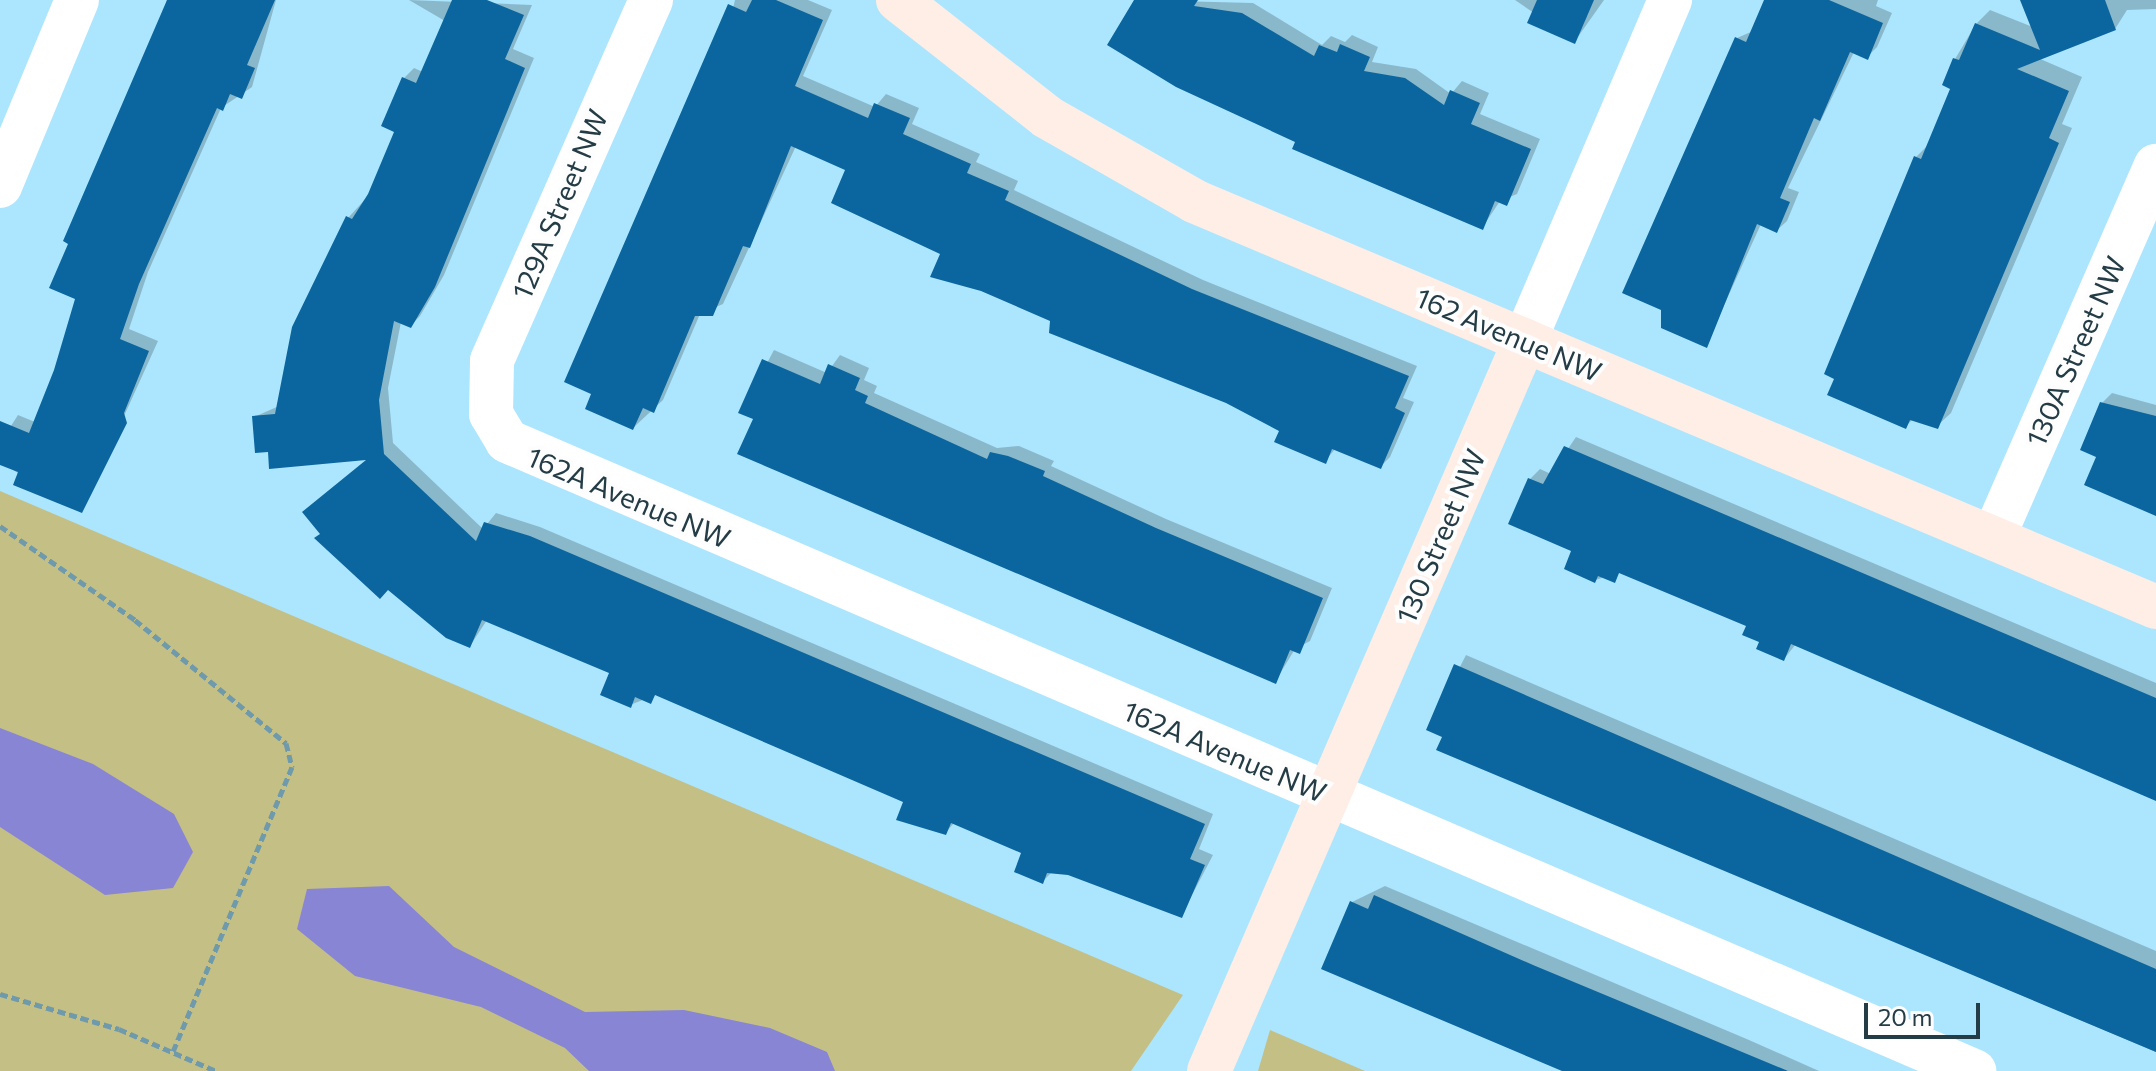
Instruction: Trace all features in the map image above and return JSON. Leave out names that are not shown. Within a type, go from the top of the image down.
[{"type":"street","points":[[0,186],[77,0]]},
{"type":"street","name":"129A Street NW","points":[[491,414],[492,361],[651,0]]},
{"type":"street","name":"162 Avenue NW","points":[[898,0],[988,77],[1124,166],[1525,340],[2156,607]]},
{"type":"street","name":"130 Street NW","points":[[1209,1071],[1670,0]]},
{"type":"street","name":"130A Street NW","points":[[1994,536],[2156,166]]},
{"type":"street","name":"162A Avenue NW","points":[[491,414],[525,454],[1974,1071]]},
{"type":"path","points":[[0,526],[135,620],[286,743],[292,767],[173,1051]]},
{"type":"path","points":[[0,994],[173,1051],[216,1071]]},
{"type":"shaded area","points":[[0,491],[1183,995],[1131,1071],[0,1071]]},
{"type":"shaded area","points":[[0,728],[93,764],[174,814],[193,852],[173,888],[105,895],[0,827]]},
{"type":"shaded area","points":[[389,886],[454,947],[585,1012],[684,1010],[770,1028],[827,1052],[835,1071],[589,1071],[565,1048],[481,1007],[355,976],[297,929],[307,889]]},
{"type":"shaded area","points":[[1270,1030],[1365,1071],[1258,1071]]},
{"type":"building","points":[[167,0],[275,0],[247,65],[255,68],[242,99],[230,94],[223,111],[217,108],[139,284],[120,339],[149,351],[124,413],[127,423],[82,513],[13,485],[18,472],[0,465],[0,421],[29,433],[54,370],[75,299],[49,288],[68,244],[63,241]]},
{"type":"building","points":[[452,0],[487,0],[524,15],[505,59],[525,68],[435,287],[411,328],[394,321],[379,400],[384,454],[476,541],[484,522],[530,536],[1205,824],[1190,859],[1205,865],[1182,918],[1068,875],[1047,873],[1043,884],[1014,872],[1021,853],[951,823],[946,835],[896,820],[903,802],[655,695],[651,704],[635,697],[631,708],[600,695],[609,673],[482,620],[470,648],[446,638],[388,590],[380,599],[314,538],[320,534],[302,512],[366,460],[269,469],[268,452],[255,453],[252,416],[275,414],[292,327],[346,216],[352,219],[368,194],[394,132],[381,126],[402,77],[416,83]]},
{"type":"building","points":[[752,0],[776,0],[823,20],[795,86],[868,118],[874,103],[910,118],[903,134],[971,164],[967,173],[1009,191],[1005,200],[1192,289],[1409,376],[1395,408],[1405,413],[1381,469],[1332,449],[1326,464],[1274,442],[1279,431],[1226,403],[1049,333],[1050,321],[981,291],[930,277],[940,254],[831,203],[845,170],[791,146],[750,248],[743,246],[713,316],[695,316],[654,413],[643,408],[633,430],[585,409],[591,394],[564,382],[728,4],[746,12]]},
{"type":"building","points":[[1134,0],[1198,0],[1194,6],[1242,13],[1314,56],[1319,45],[1337,52],[1340,44],[1370,57],[1364,71],[1405,78],[1444,105],[1450,90],[1480,103],[1471,124],[1531,149],[1507,206],[1495,201],[1483,230],[1292,149],[1295,142],[1176,87],[1107,45]]},
{"type":"building","points":[[1537,0],[1594,0],[1575,44],[1527,23]]},
{"type":"building","points":[[1764,0],[1829,0],[1883,23],[1868,60],[1850,52],[1820,121],[1814,118],[1780,198],[1790,202],[1777,233],[1757,224],[1707,348],[1661,328],[1661,310],[1622,293],[1735,37],[1746,42]]},
{"type":"building","points":[[2020,0],[2105,0],[2116,30],[2017,69],[2069,91],[2049,138],[2059,143],[1938,429],[1910,420],[1906,429],[1827,395],[1834,379],[1824,374],[1914,156],[1921,159],[1950,89],[1942,85],[1953,58],[1959,60],[1975,23],[2040,50]]},
{"type":"building","points":[[762,359],[820,384],[828,364],[860,378],[855,390],[868,396],[865,403],[987,459],[990,452],[1045,471],[1043,476],[1156,528],[1323,598],[1300,654],[1290,650],[1276,684],[737,454],[753,419],[738,413]]},
{"type":"building","points":[[2100,402],[2156,416],[2156,516],[2084,485],[2096,457],[2080,450]]},
{"type":"building","points":[[1564,446],[2156,698],[2156,801],[1791,644],[1784,661],[1756,649],[1759,642],[1742,635],[1746,626],[1619,573],[1615,583],[1598,576],[1595,583],[1564,569],[1571,551],[1508,524],[1528,478],[1543,484]]},
{"type":"building","points":[[1454,664],[2156,969],[2156,1052],[1436,750],[1442,737],[1426,730]]},
{"type":"building","points":[[1374,895],[1788,1071],[1562,1071],[1321,969],[1350,901],[1368,909]]}]
